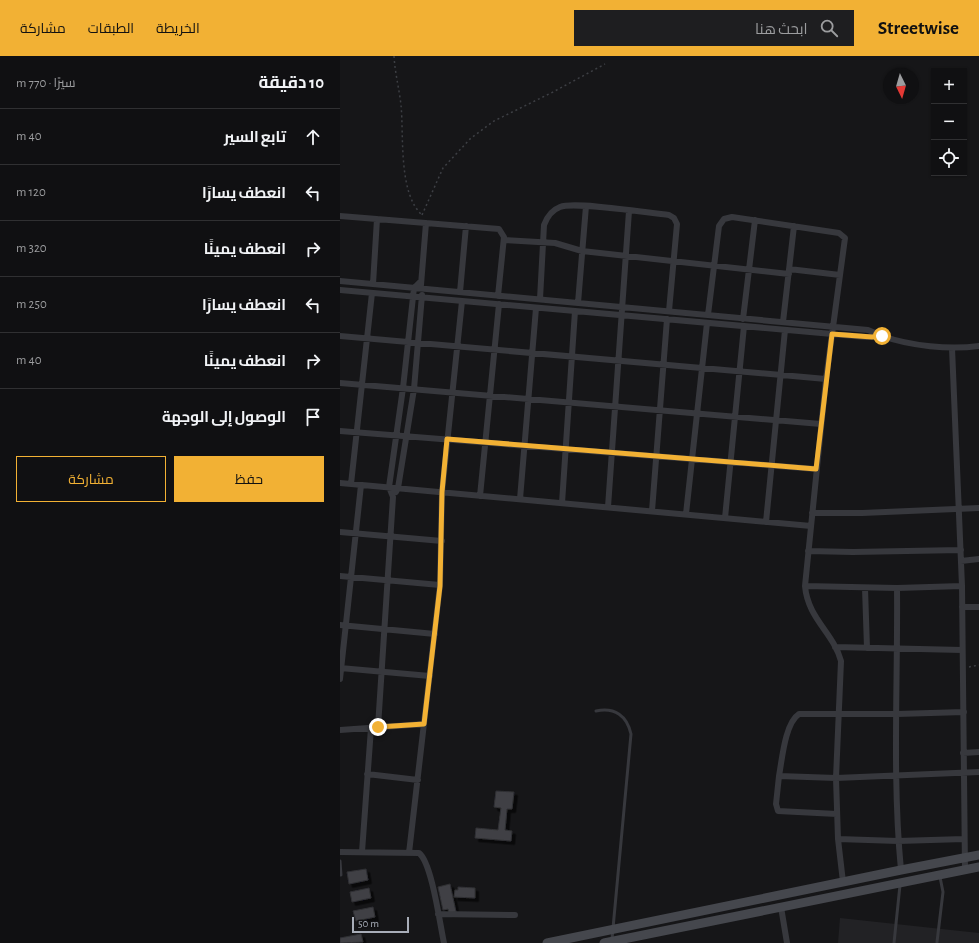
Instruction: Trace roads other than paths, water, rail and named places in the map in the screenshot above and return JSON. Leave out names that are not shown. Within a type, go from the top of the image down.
[{"type":"main road","points":[[547,943],[901,870],[979,856]]},
{"type":"main road","points":[[608,942],[979,867]]},
{"type":"main road","points":[[857,879],[860,892]]},
{"type":"street","points":[[540,300],[544,225],[553,211],[567,205],[586,206],[669,215],[674,218],[677,224],[669,311]]},
{"type":"street","points":[[578,303],[586,206]]},
{"type":"street","points":[[608,507],[620,315],[629,211]]},
{"type":"street","points":[[340,216],[499,229],[503,234],[504,240],[498,296]]},
{"type":"street","points":[[708,315],[721,222],[732,217],[839,233],[843,235],[845,243],[826,379],[805,586],[806,596],[811,611],[835,647],[841,665],[836,778],[838,839],[843,882]]},
{"type":"street","points":[[372,284],[377,219]]},
{"type":"street","points":[[743,318],[755,220]]},
{"type":"street","points":[[393,497],[398,488],[414,389],[423,289],[420,282],[426,223]]},
{"type":"street","points":[[460,292],[466,226]]},
{"type":"street","points":[[784,322],[794,226]]},
{"type":"street","points":[[504,240],[555,243],[582,251],[749,269],[840,275]]},
{"type":"street","points":[[340,281],[868,330],[882,336],[932,347],[952,348],[979,346]]},
{"type":"street","points":[[378,727],[386,629],[393,497],[389,487],[404,388],[414,288],[420,282]]},
{"type":"street","points":[[340,290],[832,334],[872,337],[882,336]]},
{"type":"street","points":[[350,484],[372,293]]},
{"type":"street","points":[[409,853],[440,586],[442,492],[462,301]]},
{"type":"street","points":[[480,496],[499,304]]},
{"type":"street","points":[[520,499],[536,308]]},
{"type":"street","points":[[562,503],[575,311]]},
{"type":"street","points":[[652,511],[667,319]]},
{"type":"street","points":[[686,514],[707,323]]},
{"type":"street","points":[[725,518],[744,326]]},
{"type":"street","points":[[766,522],[785,330]]},
{"type":"street","points":[[340,336],[826,379]]},
{"type":"street","points":[[952,348],[962,562],[964,870]]},
{"type":"street","points":[[340,383],[821,424]]},
{"type":"street","points":[[340,431],[816,469]]},
{"type":"street","points":[[340,483],[810,526]]},
{"type":"street","points":[[340,679],[343,625],[351,577],[361,485]]},
{"type":"street","points":[[812,513],[959,510],[979,508]]},
{"type":"street","points":[[340,532],[442,541]]},
{"type":"street","points":[[808,551],[853,552],[961,550]]},
{"type":"street","points":[[962,562],[979,559]]},
{"type":"street","points":[[340,576],[440,586]]},
{"type":"street","points":[[805,586],[866,588],[962,586]]},
{"type":"street","points":[[866,588],[867,648]]},
{"type":"street","points":[[897,588],[896,777],[898,841],[901,870]]},
{"type":"street","points":[[962,607],[979,607]]},
{"type":"street","points":[[343,625],[435,634]]},
{"type":"street","points":[[835,647],[962,650]]},
{"type":"street","points":[[341,668],[430,676]]},
{"type":"street","points":[[837,814],[778,811],[776,804],[779,776],[784,750],[795,716],[805,712],[897,714],[964,712]]},
{"type":"street","points":[[340,730],[424,724]]},
{"type":"street","points":[[362,852],[371,728]]},
{"type":"street","points":[[963,753],[979,752]]},
{"type":"street","points":[[779,776],[836,778],[896,777],[979,772]]},
{"type":"street","points":[[367,774],[418,780]]},
{"type":"street","points":[[838,839],[898,841],[964,839]]},
{"type":"street","points":[[340,852],[419,853],[425,860],[444,943]]},
{"type":"street","points":[[781,907],[786,943]]},
{"type":"street","points":[[438,914],[515,914]]},
{"type":"lane","points":[[596,711],[604,710],[620,714],[629,726],[631,734],[613,929],[608,942]]},
{"type":"lane","points":[[340,861],[341,875]]},
{"type":"lane","points":[[937,942],[944,892],[939,875]]},
{"type":"lane","points":[[894,943],[900,883]]}]
